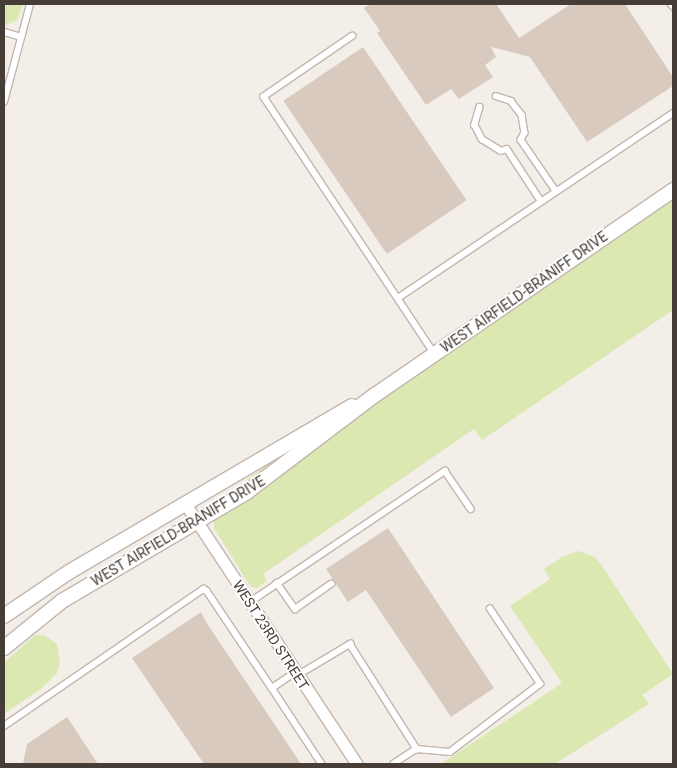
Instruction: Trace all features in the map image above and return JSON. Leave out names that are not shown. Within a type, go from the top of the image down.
[{"type":"street","name":"WEST AIRFIELD-BRANIFF DRIVE","points":[[4,648],[62,601],[247,492],[375,395],[673,190]]},
{"type":"street","name":"WEST AIRFIELD-BRANIFF DRIVE","points":[[4,616],[69,572],[186,505],[323,421],[375,395]]},
{"type":"street","name":"WEST 23RD STREET","points":[[186,505],[357,764]]},
{"type":"lane","points":[[4,102],[30,4]]},
{"type":"lane","points":[[4,32],[21,37]]},
{"type":"lane","points":[[353,36],[264,97],[434,354]]},
{"type":"lane","points":[[496,96],[511,101],[522,115],[525,133],[521,140],[556,191]]},
{"type":"lane","points":[[480,107],[475,125],[482,139],[501,151],[507,149],[541,201]]},
{"type":"lane","points":[[398,298],[673,113]]},
{"type":"lane","points":[[250,602],[445,471],[471,509]]},
{"type":"lane","points":[[277,584],[295,609],[331,584]]},
{"type":"lane","points":[[4,726],[203,589],[207,591],[322,764]]},
{"type":"lane","points":[[394,764],[417,749],[450,752],[540,684],[490,609]]},
{"type":"lane","points":[[272,688],[350,644],[417,749]]},
{"type":"green space","points":[[4,4],[23,4],[17,20],[4,26]]},
{"type":"green space","points":[[673,199],[673,310],[482,440],[474,429],[263,574],[267,581],[257,588],[250,586],[214,528],[214,509],[219,500],[264,467]]},
{"type":"green space","points":[[578,551],[595,557],[602,566],[673,674],[642,695],[649,704],[555,764],[441,764],[562,683],[510,606],[550,579],[544,569],[562,557]]},
{"type":"green space","points":[[35,635],[44,635],[57,644],[60,663],[57,673],[41,689],[4,714],[4,663]]},
{"type":"building","points":[[370,4],[496,4],[519,38],[571,4],[625,4],[673,77],[673,86],[587,142],[530,57],[491,47],[496,57],[485,65],[493,77],[459,99],[451,89],[426,105],[377,33],[380,31],[364,8]]},
{"type":"building","points":[[363,47],[466,200],[387,254],[283,101]]},
{"type":"building","points":[[388,528],[494,688],[451,717],[366,590],[348,602],[326,569]]},
{"type":"building","points":[[201,612],[301,764],[204,764],[132,658]]},
{"type":"building","points":[[67,717],[98,764],[23,764],[27,744]]}]
